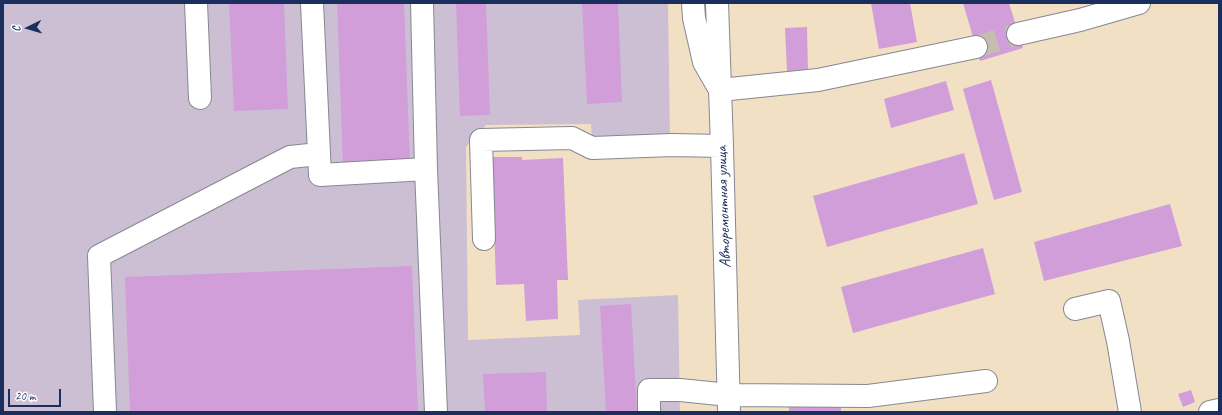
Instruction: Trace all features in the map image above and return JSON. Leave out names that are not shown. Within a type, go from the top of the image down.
[{"type":"street","points":[[196,3],[200,98]]},
{"type":"street","points":[[312,3],[320,175],[426,169]]},
{"type":"street","points":[[422,3],[426,169],[436,412]]},
{"type":"street","points":[[693,3],[694,18],[704,62],[720,90],[818,80],[976,47]]},
{"type":"street","name":"Авторемонтная улица","points":[[717,3],[729,403]]},
{"type":"street","points":[[1018,34],[1080,20],[1139,3]]},
{"type":"street","points":[[484,239],[482,140],[572,138],[592,148],[672,145],[722,146]]},
{"type":"street","points":[[105,412],[99,256],[290,157],[319,154]]},
{"type":"street","points":[[1075,309],[1109,301],[1118,341],[1130,412]]},
{"type":"street","points":[[649,412],[649,390],[680,390],[729,403],[868,396],[986,381]]},
{"type":"street","points":[[1210,412],[1219,410]]},
{"type":"shaded area","points":[[3,3],[668,3],[670,138],[592,139],[591,124],[486,125],[466,147],[468,340],[580,335],[578,300],[678,295],[680,412],[3,412]]},
{"type":"building","points":[[229,3],[284,3],[288,109],[234,111]]},
{"type":"building","points":[[337,3],[404,3],[410,165],[343,167]]},
{"type":"building","points":[[456,3],[486,3],[490,115],[460,116]]},
{"type":"building","points":[[582,3],[618,3],[622,102],[587,104]]},
{"type":"building","points":[[871,3],[910,3],[917,42],[879,49]]},
{"type":"building","points":[[963,3],[1009,3],[1023,48],[980,61]]},
{"type":"building","points":[[807,27],[808,70],[787,71],[785,28]]},
{"type":"building","points":[[991,80],[1022,192],[994,200],[963,89]]},
{"type":"building","points":[[946,81],[954,110],[891,128],[884,99]]},
{"type":"building","points":[[964,153],[978,204],[827,247],[813,196]]},
{"type":"building","points":[[492,157],[522,157],[522,160],[563,158],[568,280],[557,280],[558,319],[526,321],[524,284],[496,285]]},
{"type":"building","points":[[1170,204],[1182,246],[1044,281],[1034,242]]},
{"type":"building","points":[[983,248],[995,294],[853,333],[841,287]]},
{"type":"building","points":[[412,266],[418,412],[130,412],[125,277]]},
{"type":"building","points":[[631,304],[637,412],[606,412],[600,306]]},
{"type":"building","points":[[546,372],[547,412],[485,412],[483,374]]},
{"type":"building","points":[[1191,390],[1195,402],[1183,407],[1178,394]]},
{"type":"building","points":[[841,401],[841,412],[789,412],[789,404]]},
{"type":"tunnel","points":[[976,47],[1018,34]]}]
